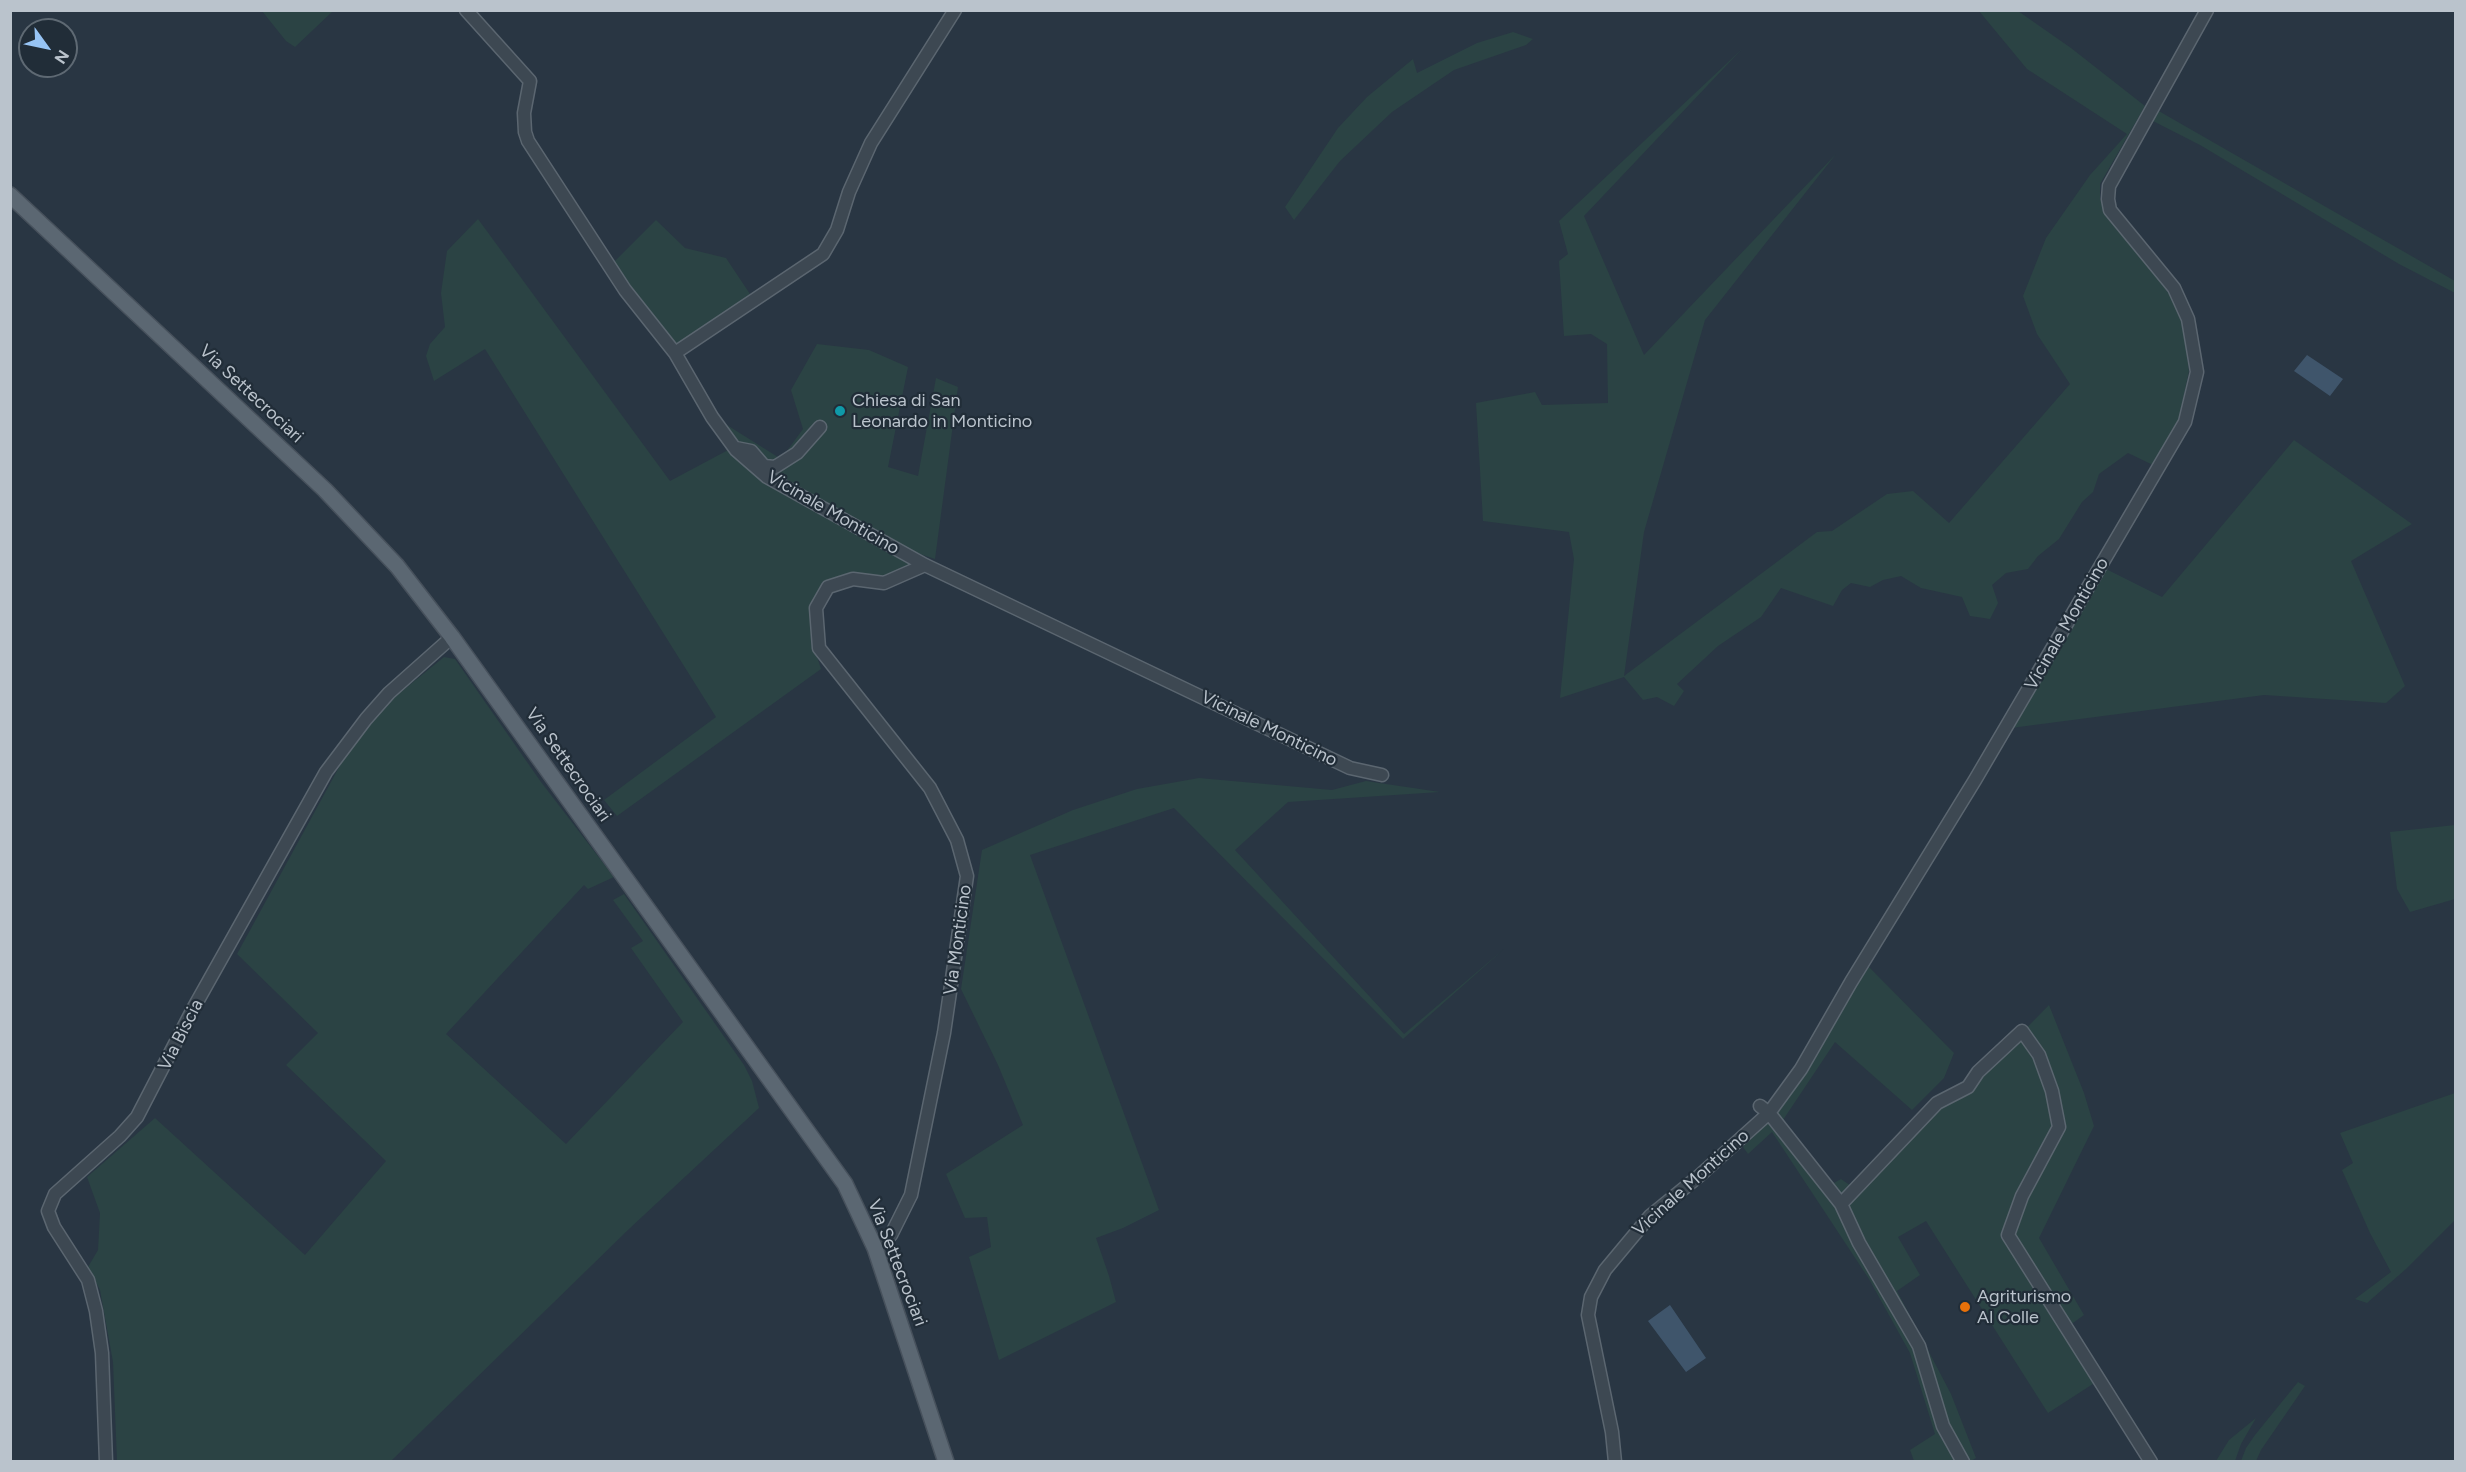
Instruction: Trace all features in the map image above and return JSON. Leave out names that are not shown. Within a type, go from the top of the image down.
[{"type":"main road","name":"Via Settecrociari","points":[[10,195],[325,490],[397,566],[452,637],[845,1184],[875,1248],[945,1461]]},
{"type":"street","name":"Vicinale Monticino","points":[[466,10],[528,78],[530,84],[524,121],[528,141],[625,290],[675,353],[712,417],[734,447],[767,477],[925,565],[1350,768],[1382,775]]},
{"type":"street","points":[[675,353],[823,254],[837,230],[849,192],[871,143],[955,10]]},
{"type":"street","name":"Vicinale Monticino","points":[[1615,1461],[1612,1432],[1588,1315],[1591,1297],[1605,1270],[1650,1216],[1699,1176],[1802,1069],[1851,982],[1975,780],[2186,422],[2197,372],[2188,319],[2174,288],[2110,210],[2108,199],[2109,186],[2207,10]]},
{"type":"street","points":[[734,447],[751,451],[764,466],[775,467],[797,453],[820,427]]},
{"type":"street","name":"Via Monticino","points":[[875,1248],[891,1235],[911,1195],[944,1033],[967,876],[957,840],[930,788],[819,648],[816,608],[828,587],[853,579],[884,583],[925,565]]},
{"type":"street","name":"Via Biscia","points":[[106,1461],[107,1426],[102,1353],[96,1311],[88,1280],[54,1227],[48,1210],[55,1194],[137,1118],[193,1009],[326,772],[366,719],[390,693],[452,637]]},
{"type":"street","points":[[1841,1204],[1937,1103],[1968,1087],[1978,1072],[2022,1031],[2039,1055],[2052,1091],[2059,1127],[2022,1196],[2008,1235],[2151,1461]]},
{"type":"street","points":[[1765,1109],[1841,1204],[1858,1243],[1919,1346],[1943,1426],[1963,1461]]},
{"type":"green space","points":[[262,11],[333,11],[295,47],[286,41]]},
{"type":"green space","points":[[1979,11],[2018,11],[2071,48],[2145,106],[2100,184],[2100,199],[2116,229],[2147,263],[2172,298],[2183,325],[2189,371],[2179,419],[2153,465],[2128,453],[2099,474],[2093,492],[2082,502],[2059,539],[2038,556],[2028,569],[2006,573],[1992,585],[1998,603],[1990,619],[1970,616],[1962,597],[1921,588],[1901,576],[1883,580],[1870,587],[1851,583],[1842,590],[1833,606],[1781,588],[1761,617],[1718,646],[1677,684],[1684,691],[1674,706],[1657,697],[1643,700],[1624,677],[1560,698],[1574,559],[1569,532],[1483,521],[1476,403],[1535,392],[1542,405],[1608,403],[1607,344],[1591,334],[1564,336],[1559,261],[1568,254],[1559,221],[1742,49],[1584,216],[1644,355],[1836,154],[1705,320],[1644,532],[1624,676],[1817,532],[1832,531],[1887,494],[1913,491],[1949,523],[2070,384],[2037,334],[2023,296],[2046,238],[2090,175],[2127,134],[2027,69]]},
{"type":"green space","points":[[1513,32],[1533,39],[1526,45],[1454,70],[1392,112],[1340,161],[1294,220],[1285,207],[1338,128],[1367,97],[1413,59],[1417,73],[1477,43]]},
{"type":"green space","points":[[2157,110],[2455,281],[2455,293],[2399,264],[2200,145],[2151,120]]},
{"type":"green space","points":[[478,219],[670,481],[730,449],[801,503],[917,564],[884,578],[827,581],[810,607],[813,644],[821,669],[617,816],[604,800],[716,717],[485,349],[434,381],[426,356],[430,344],[445,327],[441,293],[447,251]]},
{"type":"green space","points":[[656,220],[685,248],[726,258],[752,297],[677,356],[611,265]]},
{"type":"green space","points":[[817,344],[869,350],[908,367],[888,467],[918,476],[936,378],[958,387],[935,559],[905,549],[786,481],[749,452],[719,420],[781,459],[803,429],[791,390]]},
{"type":"green space","points":[[2294,440],[2412,524],[2351,561],[2405,686],[2386,703],[2264,695],[2011,728],[2104,568],[2162,597]]},
{"type":"green space","points":[[444,657],[455,659],[541,782],[614,877],[588,889],[584,885],[446,1034],[566,1144],[683,1022],[631,948],[643,941],[613,900],[624,894],[744,1065],[752,1081],[759,1108],[629,1229],[391,1461],[117,1461],[113,1362],[100,1290],[88,1267],[98,1250],[100,1213],[87,1177],[155,1118],[305,1255],[386,1161],[286,1065],[318,1033],[237,954],[349,749],[396,696]]},
{"type":"green space","points":[[1199,778],[1332,790],[1366,781],[1440,792],[1288,802],[1235,850],[1404,1034],[1504,949],[1403,1039],[1174,808],[1030,855],[1159,1210],[1123,1228],[1096,1238],[1116,1302],[999,1360],[969,1257],[991,1247],[987,1217],[965,1218],[946,1174],[1023,1125],[998,1065],[961,989],[982,850],[1073,810],[1137,789]]},
{"type":"green space","points":[[2455,825],[2455,899],[2410,912],[2397,889],[2390,832]]},
{"type":"green space","points":[[1867,965],[1954,1053],[1944,1078],[1912,1110],[1835,1042],[1781,1123],[1834,1183],[1841,1179],[1854,1188],[1944,1104],[1970,1093],[1982,1073],[2049,1005],[2084,1093],[2094,1126],[2039,1238],[2084,1315],[2063,1330],[2096,1382],[2048,1413],[1926,1221],[1898,1237],[1920,1275],[1897,1291],[1951,1394],[1976,1458],[1971,1461],[1914,1461],[1910,1450],[1935,1434],[1910,1353],[1869,1279],[1772,1132],[1748,1154],[1743,1147],[1780,1110]]},
{"type":"green space","points":[[2455,1093],[2455,1220],[2406,1269],[2367,1303],[2355,1299],[2391,1272],[2370,1233],[2342,1170],[2353,1163],[2340,1133]]},
{"type":"green space","points":[[2298,1382],[2305,1386],[2261,1450],[2256,1461],[2241,1461],[2255,1435]]},
{"type":"green space","points":[[2256,1418],[2241,1444],[2235,1461],[2216,1461],[2229,1440]]},
{"type":"water","points":[[2307,355],[2343,379],[2330,396],[2294,371]]},
{"type":"water","points":[[1670,1305],[1706,1358],[1686,1372],[1648,1321]]},
{"type":"place","name":"Chiesa di San Leonardo in Monticino","points":[[840,411]]},
{"type":"place","name":"Agriturismo Al Colle","points":[[1965,1307]]}]
